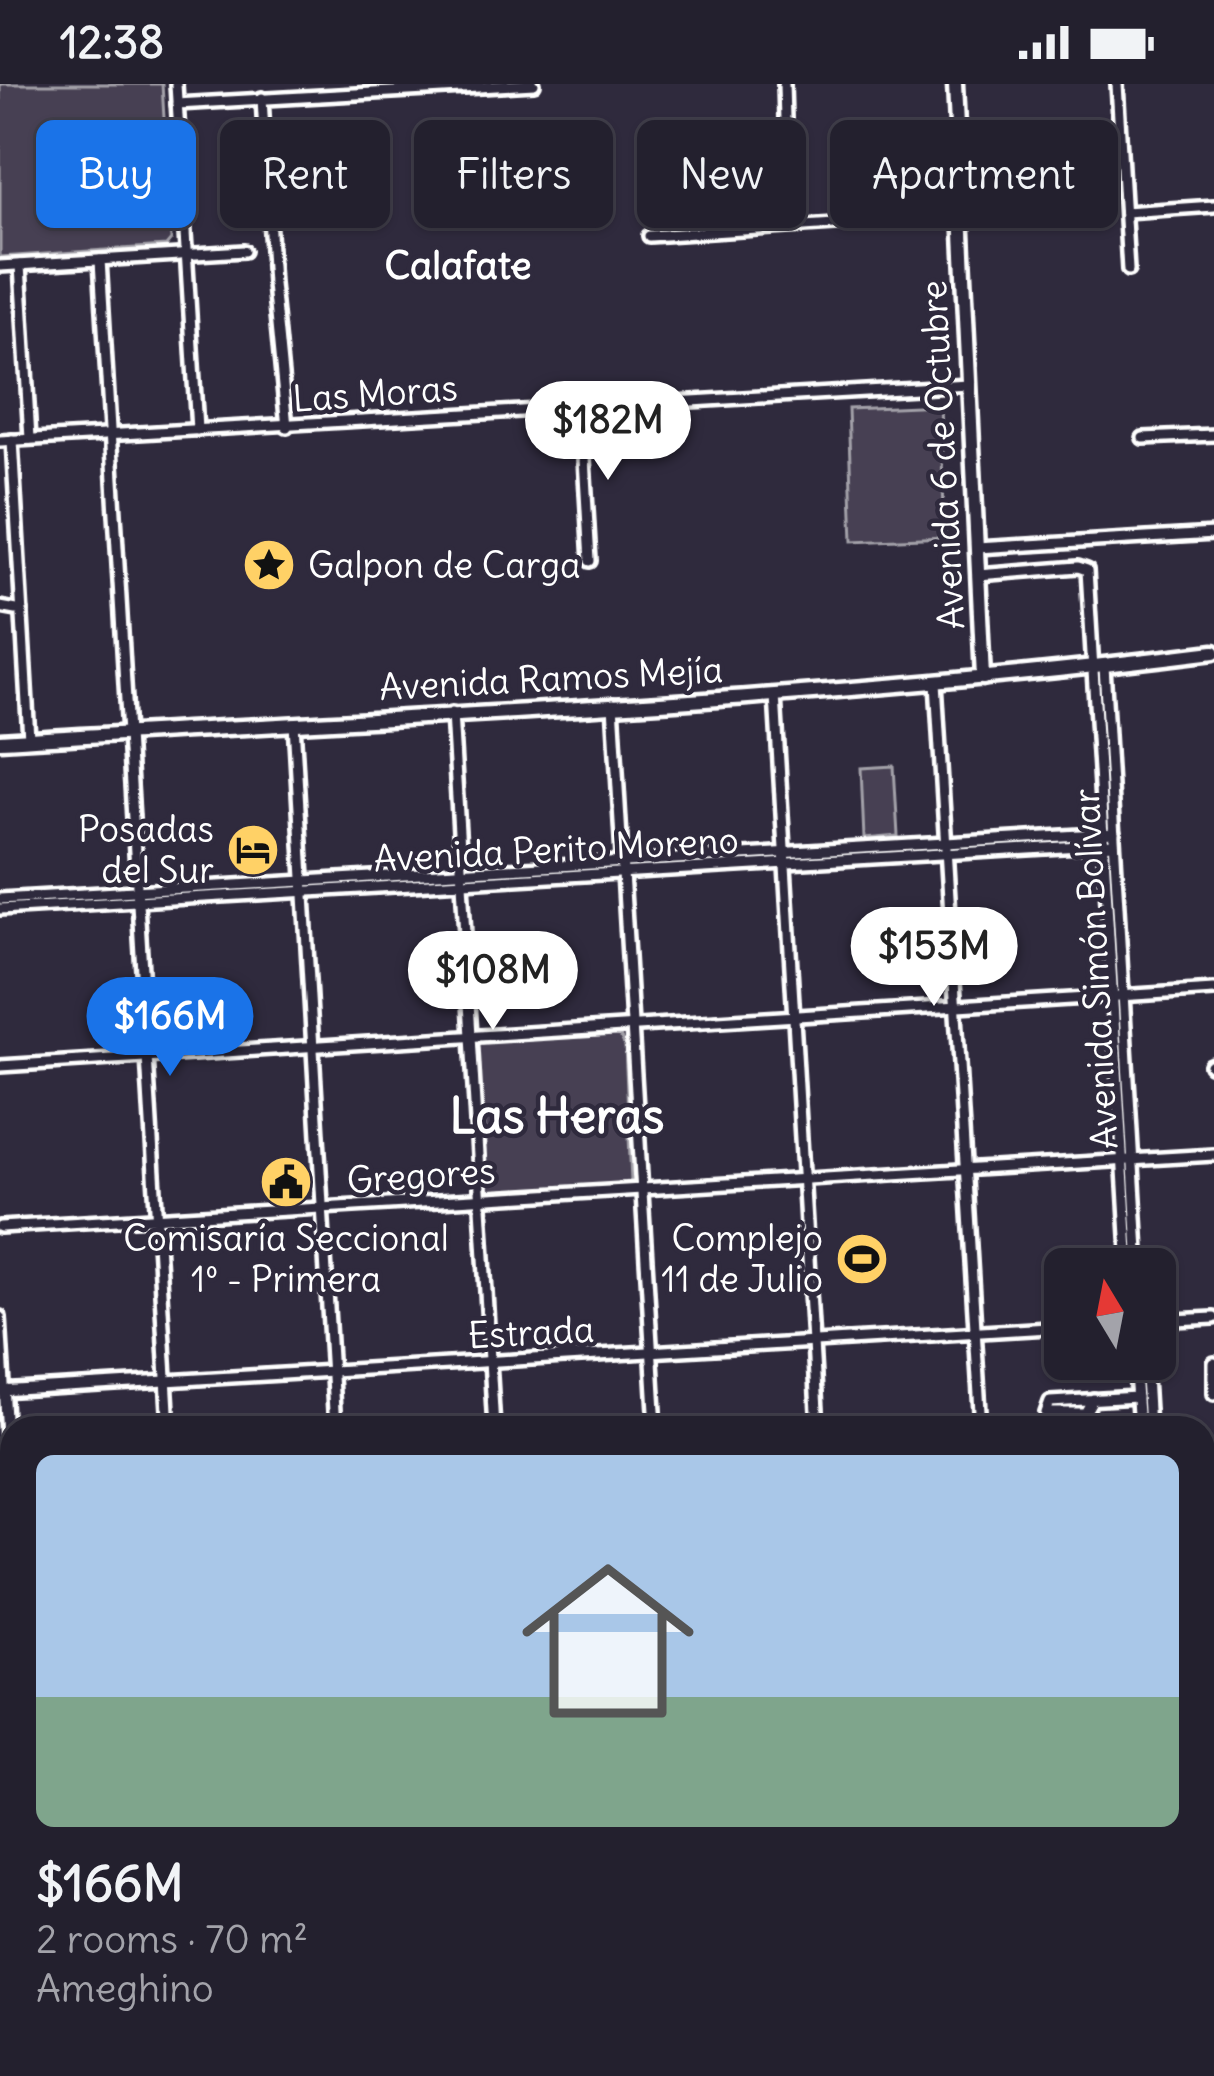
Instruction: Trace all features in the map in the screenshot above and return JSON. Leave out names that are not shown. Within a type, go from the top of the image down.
[{"type":"main road","name":"Avenida 6 de Octubre","points":[[955,84],[957,120]]},
{"type":"main road","name":"Avenida 6 de Octubre","points":[[962,228],[983,678]]},
{"type":"main road","name":"Avenida Ramos Mejía","points":[[0,741],[775,694],[983,678],[1214,652]]},
{"type":"street","points":[[176,84],[196,430]]},
{"type":"street","points":[[178,104],[325,90],[534,84]]},
{"type":"street","points":[[784,84],[785,120]]},
{"type":"street","points":[[1117,84],[1128,270]]},
{"type":"street","points":[[262,98],[287,427]]},
{"type":"street","points":[[1125,212],[1214,206]]},
{"type":"street","points":[[649,236],[760,228]]},
{"type":"street","points":[[0,266],[244,251]]},
{"type":"street","points":[[100,260],[168,1416]]},
{"type":"street","points":[[20,265],[30,439]]},
{"type":"street","name":"Las Moras","points":[[6,441],[969,385]]},
{"type":"street","points":[[581,407],[590,561]]},
{"type":"street","points":[[1143,438],[1214,435]]},
{"type":"street","points":[[6,441],[29,739]]},
{"type":"street","points":[[977,548],[1214,534]]},
{"type":"street","name":"Avenida Simón Bolívar","points":[[978,575],[1087,570],[1098,666],[1137,1248]]},
{"type":"street","points":[[0,607],[22,611]]},
{"type":"street","points":[[936,682],[980,1416]]},
{"type":"street","points":[[775,694],[817,1416]]},
{"type":"street","points":[[613,704],[655,1416]]},
{"type":"street","points":[[452,713],[493,1416]]},
{"type":"street","points":[[294,723],[333,1416]]},
{"type":"street","name":"Avenida Perito Moreno","points":[[0,909],[136,896],[1108,838]]},
{"type":"street","name":"Avenida Perito Moreno","points":[[0,899],[136,896]]},
{"type":"street","points":[[0,1066],[1214,990]]},
{"type":"street","name":"Gregores","points":[[0,1227],[1214,1155]]},
{"type":"street","name":"Avenida Simón Bolívar","points":[[1128,1162],[1129,1248]]},
{"type":"street","points":[[0,1317],[2,1390]]},
{"type":"street","points":[[1176,1322],[1213,1322]]},
{"type":"street","name":"Estrada","points":[[2,1390],[1044,1328]]},
{"type":"street","points":[[1214,1363],[1214,1394]]},
{"type":"street","points":[[1136,1380],[1138,1416]]},
{"type":"street","points":[[1146,1380],[1148,1416]]},
{"type":"street","points":[[1093,1400],[1137,1397]]},
{"type":"shaded area","points":[[0,84],[162,84],[164,120],[36,120],[36,228],[170,228],[166,246],[0,257]]},
{"type":"shaded area","points":[[940,405],[945,537],[853,541],[848,409]]},
{"type":"shaded area","points":[[894,766],[898,836],[864,839],[861,768]]},
{"type":"shaded area","points":[[613,1034],[625,1046],[631,1181],[486,1192],[475,1046],[486,1040]]},
{"type":"place","name":"Galpon de Carga","points":[[269,565]]},
{"type":"place","name":"Posadas del Sur","points":[[253,850]]},
{"type":"place","name":"Comisaría Seccional 1º - Primera","points":[[286,1182]]},
{"type":"place","name":"Complejo 11 de Julio","points":[[862,1259]]},
{"type":"district","name":"Calafate","points":[[458,265]]},
{"type":"district","name":"Las Heras","points":[[557,1116]]}]
